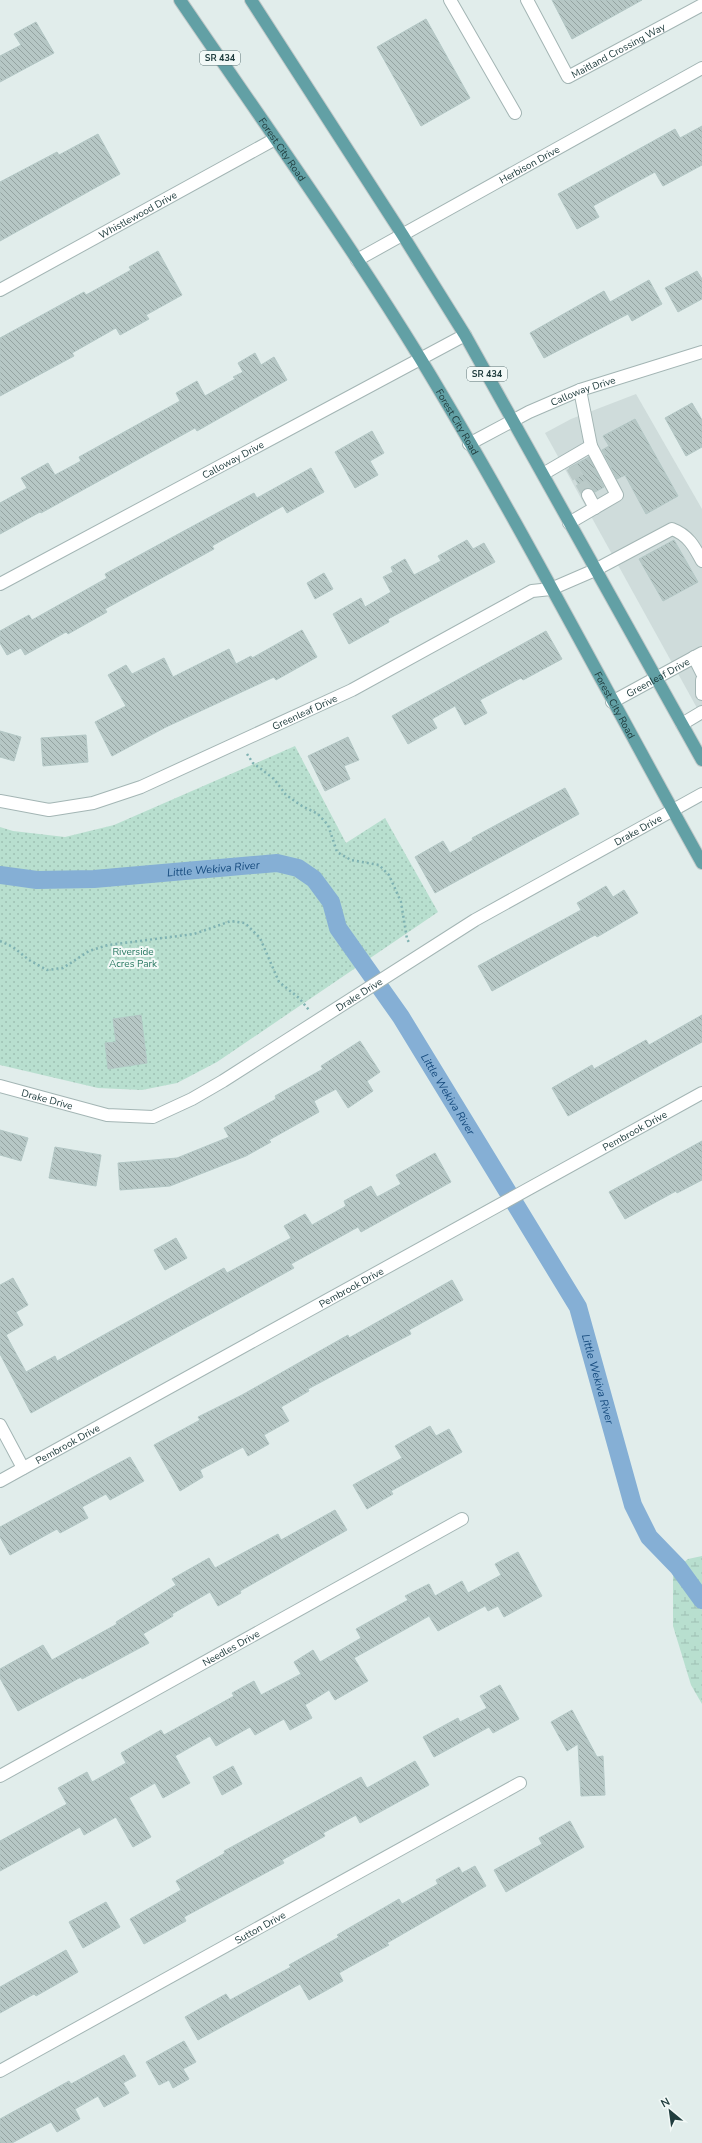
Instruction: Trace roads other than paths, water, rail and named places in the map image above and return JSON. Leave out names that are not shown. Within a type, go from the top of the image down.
[{"type":"main road","name":"Forest City Road","points":[[180,0],[357,260],[420,358],[551,589],[702,863]]},
{"type":"main road","name":"SR 434","points":[[251,0],[402,234],[465,335],[514,420],[594,570],[702,760]]},
{"type":"street","points":[[450,0],[515,113]]},
{"type":"street","name":"Maitland Crossing Way","points":[[527,0],[568,77],[702,5]]},
{"type":"street","name":"Herbison Drive","points":[[357,260],[702,68]]},
{"type":"street","name":"Whistlewood Drive","points":[[0,290],[275,139]]},
{"type":"street","name":"Calloway Drive","points":[[0,584],[465,335]]},
{"type":"street","name":"Calloway Drive","points":[[469,444],[514,420],[580,390],[702,352]]},
{"type":"street","points":[[569,523],[617,495],[591,446],[580,390]]},
{"type":"street","points":[[543,474],[570,463],[591,446]]},
{"type":"street","points":[[588,495],[595,508]]},
{"type":"street","name":"Greenleaf Drive","points":[[0,800],[49,810],[93,803],[141,787],[352,690],[532,591],[551,589],[594,570],[672,529],[683,533],[690,540],[702,561]]},
{"type":"street","points":[[698,655],[702,674]]},
{"type":"street","name":"Greenleaf Drive","points":[[612,702],[698,655]]},
{"type":"street","points":[[702,680],[702,694]]},
{"type":"street","points":[[682,724],[702,712]]},
{"type":"street","name":"Drake Drive","points":[[0,1086],[107,1115],[153,1117],[192,1099],[223,1081],[474,920],[702,794]]},
{"type":"street","name":"Pembrook Drive","points":[[0,1481],[702,1093]]},
{"type":"street","points":[[0,1425],[23,1468]]},
{"type":"street","name":"Needles Drive","points":[[0,1776],[462,1519]]},
{"type":"street","name":"Sutton Drive","points":[[0,2071],[520,1783]]},
{"type":"waterway","name":"Little Wekiva River","points":[[0,875],[37,880],[94,879],[277,863],[298,868],[314,879],[331,902],[338,928],[401,1017],[578,1307],[633,1505],[649,1537],[678,1567],[702,1600]]},
{"type":"tunnel","points":[[572,467],[588,495]]},
{"type":"park label","name":"Riverside Acres Park","points":[[133,956]]}]
